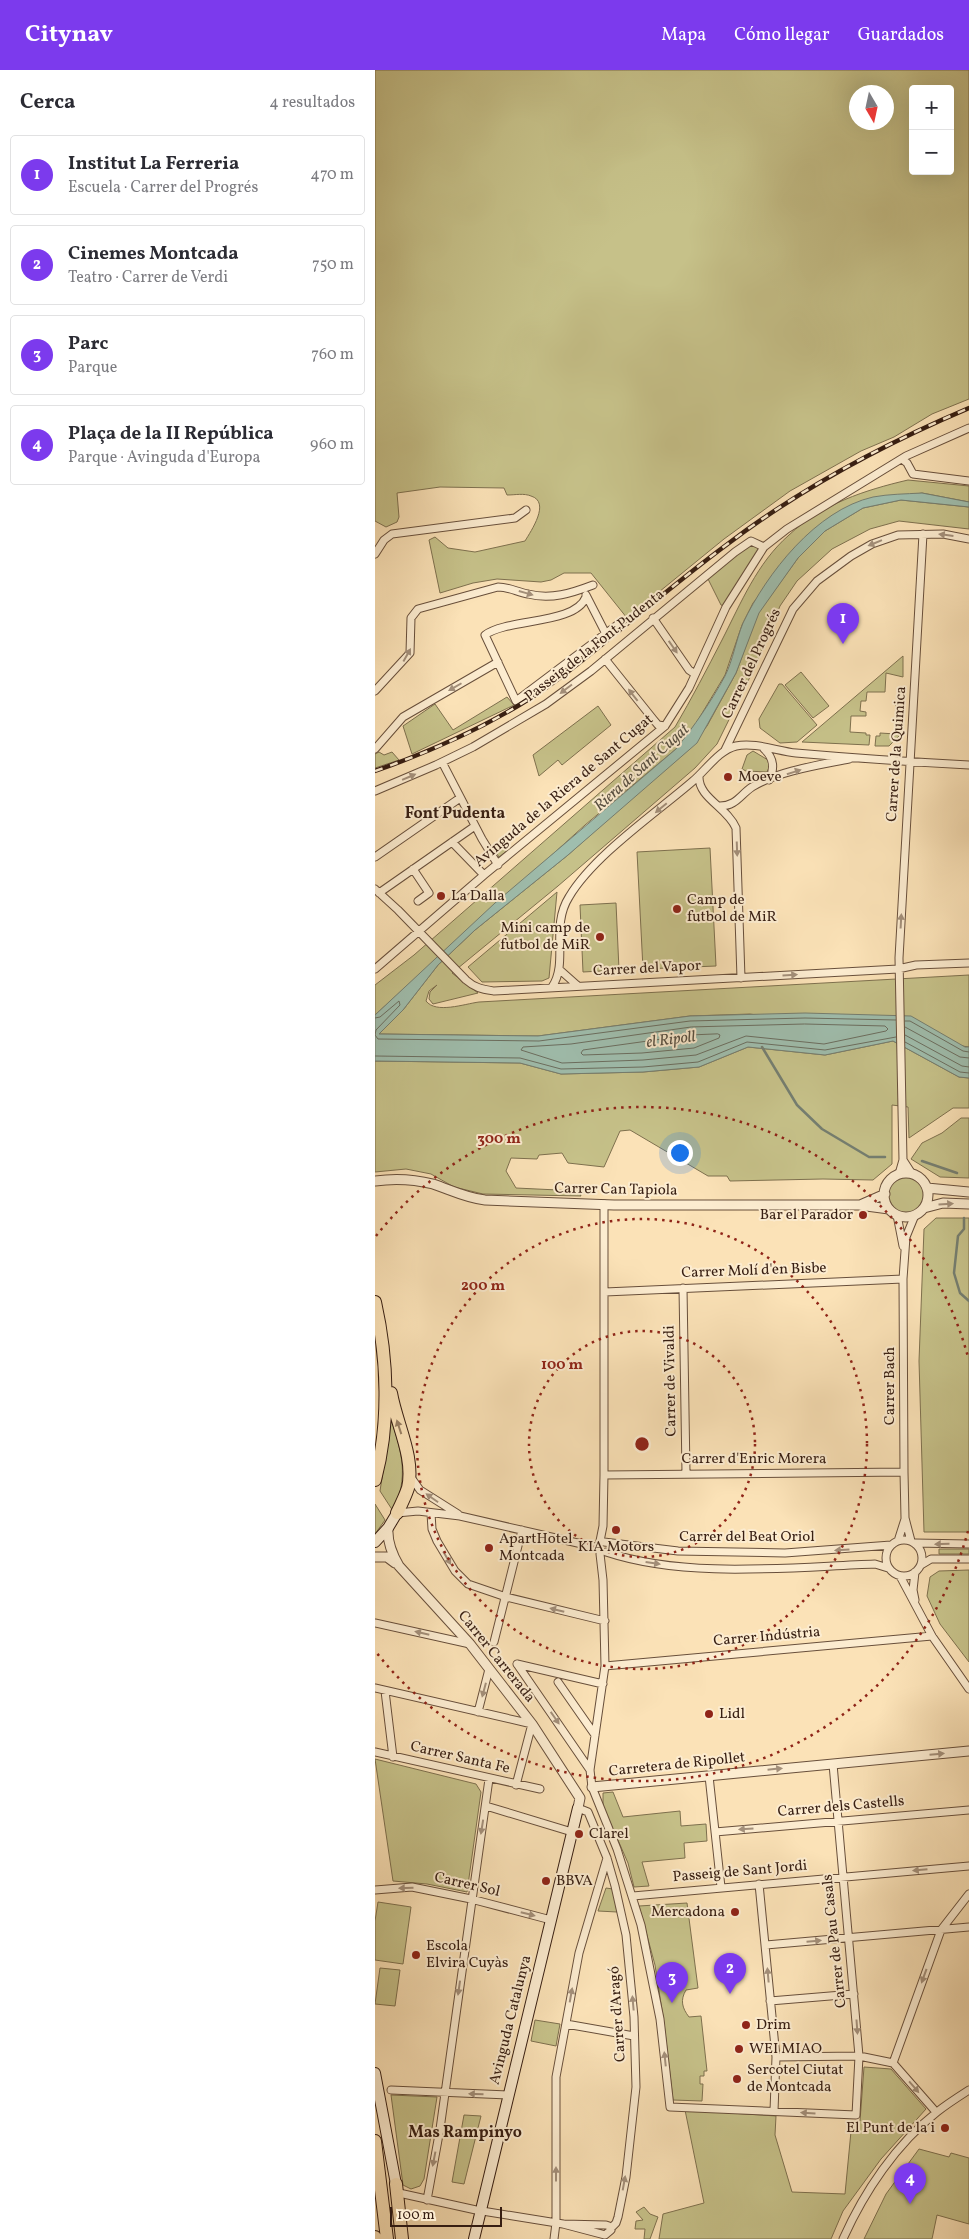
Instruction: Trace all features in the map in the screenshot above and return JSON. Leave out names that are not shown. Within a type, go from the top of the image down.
[{"type":"highway","points":[[375,1302],[384,1371],[384,1428],[375,1480]]},
{"type":"highway","points":[[384,1371],[406,1450],[409,1474],[408,1488],[397,1513]]},
{"type":"highway","points":[[375,2141],[387,2239]]},
{"type":"highway","points":[[398,2189],[402,2239]]},
{"type":"main road","points":[[375,1542],[388,1528],[397,1513]]},
{"type":"main road","name":"Avinguda Catalunya","points":[[474,2239],[507,2095],[578,1808]]},
{"type":"main road","points":[[375,2073],[398,2189]]},
{"type":"street","name":"Avinguda de la Riera de Sant Cugat","points":[[375,969],[497,864],[665,726],[695,674],[726,607],[764,547],[787,528],[902,459],[969,428]]},
{"type":"street","points":[[902,459],[907,463],[913,474],[969,481]]},
{"type":"street","points":[[375,554],[384,540],[392,534],[515,518],[526,510]]},
{"type":"street","name":"Carrer de la Quimica","points":[[898,973],[923,534]]},
{"type":"street","name":"Carrer del Progrés","points":[[725,751],[793,609],[817,581],[851,556],[873,544],[898,535],[943,534],[969,539]]},
{"type":"street","name":"Passeig de la Font Pudenta","points":[[377,790],[442,762],[532,714],[605,659],[735,552],[751,542],[764,547]]},
{"type":"street","points":[[375,691],[410,653],[411,618],[418,609],[498,587],[511,588],[529,595],[546,597],[580,590],[593,585]]},
{"type":"street","points":[[580,590],[587,597],[606,634]]},
{"type":"street","points":[[375,749],[403,716],[498,662],[485,635],[511,625],[562,615],[583,603],[587,597]]},
{"type":"street","points":[[653,618],[689,670],[695,674]]},
{"type":"street","name":"Passeig de la Font Pudenta","points":[[498,662],[516,701],[621,622]]},
{"type":"street","points":[[605,659],[653,719],[658,724],[665,726]]},
{"type":"street","points":[[552,987],[560,970],[559,926],[564,906],[574,888],[627,836],[699,776],[725,751],[743,745],[853,758],[969,765]]},
{"type":"street","points":[[763,748],[769,753],[773,764],[769,780]]},
{"type":"street","points":[[720,806],[733,804],[752,788],[769,780],[813,766],[853,758]]},
{"type":"street","points":[[442,762],[497,864]]},
{"type":"street","points":[[699,776],[699,787],[733,820],[737,837],[741,978]]},
{"type":"street","points":[[375,857],[460,798]]},
{"type":"street","points":[[377,891],[413,869],[475,826]]},
{"type":"street","points":[[452,842],[484,875]]},
{"type":"street","points":[[413,869],[429,893],[418,901]]},
{"type":"street","name":"Carrer del Vapor","points":[[377,891],[473,986],[494,991],[741,978],[898,973],[916,965],[969,963]]},
{"type":"street","points":[[560,970],[578,986]]},
{"type":"street","points":[[898,973],[903,1160],[899,1174],[888,1184],[885,1194],[893,1212],[903,1217],[915,1215],[924,1208],[943,1203],[969,1204]]},
{"type":"street","points":[[903,1160],[912,1174],[921,1179],[927,1188],[927,1202],[924,1208]]},
{"type":"street","points":[[899,1174],[912,1174]]},
{"type":"street","name":"Carrer Can Tapiola","points":[[375,1181],[390,1179],[419,1181],[469,1198],[485,1200],[604,1204],[859,1205],[893,1212]]},
{"type":"street","points":[[927,1188],[969,1192]]},
{"type":"street","name":"Carrer Can Tapiola","points":[[859,1205],[885,1194]]},
{"type":"street","points":[[595,1547],[597,1552],[603,1553],[607,1547],[602,1542],[604,1475],[604,1204]]},
{"type":"street","name":"Carrer Bach","points":[[893,1212],[904,1254]]},
{"type":"street","name":"Carrer Bach","points":[[913,1542],[905,1518],[903,1472],[903,1279],[906,1237],[915,1215]]},
{"type":"street","name":"Carrer Molí d'en Bisbe","points":[[605,1292],[903,1279]]},
{"type":"street","name":"Carrer de Vivaldi","points":[[683,1288],[686,1473]]},
{"type":"street","name":"Carrer d'Enric Morera","points":[[604,1475],[903,1472]]},
{"type":"street","points":[[409,1474],[420,1490],[460,1516]]},
{"type":"street","points":[[397,1513],[418,1511],[460,1516],[595,1547],[602,1542]]},
{"type":"street","points":[[431,1513],[432,1529],[437,1541],[455,1571],[467,1584],[507,1597],[605,1621]]},
{"type":"street","name":"Carrer Bach","points":[[898,1541],[905,1518]]},
{"type":"street","name":"Carrer Carrerada","points":[[388,1528],[387,1536],[392,1555],[399,1566],[470,1644],[532,1724],[580,1798],[578,1808]]},
{"type":"street","points":[[494,1642],[507,1597],[522,1530]]},
{"type":"street","name":"Carrer del Beat Oriol","points":[[602,1542],[678,1552],[785,1554],[891,1545],[898,1541],[969,1544]]},
{"type":"street","points":[[913,1542],[921,1551],[921,1565]]},
{"type":"street","points":[[888,1568],[885,1556],[891,1545]]},
{"type":"street","name":"Carrer del Beat Oriol","points":[[603,1553],[676,1566],[744,1568],[875,1564],[888,1568],[900,1576]]},
{"type":"street","name":"Carretera de Ripollet","points":[[603,1553],[605,1666],[590,1770],[592,1787],[969,1751]]},
{"type":"street","points":[[375,1557],[387,1557],[399,1566]]},
{"type":"street","points":[[916,1607],[913,1590],[915,1572],[921,1565],[931,1559],[969,1558]]},
{"type":"street","points":[[915,1572],[900,1576],[931,1636],[969,1689]]},
{"type":"street","points":[[375,1622],[470,1644]]},
{"type":"street","name":"Carrer Indústria","points":[[605,1666],[931,1636]]},
{"type":"street","points":[[590,1770],[517,1664],[603,1684]]},
{"type":"street","points":[[478,1712],[489,1669]]},
{"type":"street","points":[[558,1682],[595,1736]]},
{"type":"street","points":[[375,1688],[532,1724],[516,1785]]},
{"type":"street","points":[[385,1691],[393,1757]]},
{"type":"street","name":"Carrer Santa Fe","points":[[375,1752],[540,1789]]},
{"type":"street","name":"Carrer de Pau Casals","points":[[774,2111],[856,2115],[859,2056],[833,1764]]},
{"type":"street","points":[[709,1776],[721,1888]]},
{"type":"street","points":[[427,2200],[440,2129],[489,1779]]},
{"type":"street","points":[[592,1787],[617,1849],[633,1896],[659,2011],[670,2107],[774,2111],[776,2057],[759,1884]]},
{"type":"street","points":[[486,1806],[572,1832]]},
{"type":"street","name":"Carrer d'Aragó","points":[[560,2223],[605,2234],[610,2233],[611,2228],[617,2223],[632,2131],[636,2087],[635,2036],[626,1935],[607,1858],[587,1812],[578,1808]]},
{"type":"street","name":"Carrer dels Castells","points":[[715,1832],[969,1810]]},
{"type":"street","points":[[554,2239],[560,2223],[556,2078],[579,1953],[607,1858]]},
{"type":"street","name":"Passeig de Sant Jordi","points":[[633,1896],[969,1866]]},
{"type":"street","name":"Carrer Sol","points":[[375,1890],[412,1887],[471,1899],[551,1920]]},
{"type":"street","points":[[893,2063],[941,1930],[969,1894]]},
{"type":"street","points":[[766,1946],[969,1927]]},
{"type":"street","points":[[770,2001],[854,1994]]},
{"type":"street","points":[[566,2024],[635,2036]]},
{"type":"street","points":[[776,2057],[859,2056],[893,2063],[936,2112]]},
{"type":"street","points":[[391,2090],[507,2095]]},
{"type":"street","points":[[843,2239],[869,2191],[898,2150],[936,2112],[969,2090]]},
{"type":"street","points":[[398,2189],[427,2200],[560,2223]]},
{"type":"street","points":[[398,2189],[408,2239]]},
{"type":"shaded area","points":[[375,70],[969,70],[969,399],[932,414],[894,437],[861,451],[790,491],[724,539],[627,618],[591,573],[564,573],[551,580],[541,582],[497,579],[473,583],[440,593],[429,540],[435,537],[448,548],[475,552],[525,541],[535,524],[539,510],[537,499],[531,496],[522,494],[507,495],[504,488],[440,487],[397,493],[399,517],[397,522],[386,527],[375,521]]},
{"type":"shaded area","points":[[908,480],[969,486],[969,502],[922,493],[856,504],[830,517],[811,533],[753,603],[742,625],[725,675],[695,725],[676,749],[585,825],[375,1015],[375,985],[414,955],[675,727],[751,584],[778,546],[802,524],[830,507],[876,488]]},
{"type":"shaded area","points":[[901,500],[969,507],[969,529],[899,521],[870,529],[832,549],[797,581],[780,606],[753,671],[717,744],[695,768],[558,886],[452,973],[478,993],[433,1004],[429,999],[430,992],[437,985],[429,991],[426,1001],[431,1005],[443,1008],[479,1002],[969,975],[969,1047],[750,1014],[690,1016],[538,1036],[379,1034],[403,1010],[438,965],[475,930],[568,855],[686,752],[707,726],[736,673],[758,613],[798,558],[825,531],[863,508]]},
{"type":"shaded area","points":[[751,541],[764,547],[726,607],[721,605],[706,575]]},
{"type":"shaded area","points":[[903,656],[903,677],[886,673],[885,692],[867,692],[866,701],[861,701],[860,711],[866,712],[866,716],[851,716],[850,732],[870,735],[869,745],[802,742]]},
{"type":"shaded area","points":[[801,672],[829,706],[813,718],[785,685]]},
{"type":"shaded area","points":[[779,684],[782,684],[817,725],[797,742],[780,743],[760,728],[759,719]]},
{"type":"shaded area","points":[[507,697],[514,705],[412,754],[403,726],[435,704],[453,730]]},
{"type":"shaded area","points":[[896,701],[902,701],[901,704],[898,704],[898,712],[901,713],[900,735],[889,746],[875,746],[876,736],[880,736],[880,733],[896,734]]},
{"type":"shaded area","points":[[598,706],[611,725],[562,765],[558,760],[539,776],[533,755]]},
{"type":"shaded area","points":[[753,751],[768,760],[769,767],[767,772],[746,771],[742,769],[747,755]]},
{"type":"shaded area","points":[[379,752],[384,755],[392,752],[399,760],[375,768],[375,754]]},
{"type":"shaded area","points":[[502,841],[508,850],[499,857],[492,846]]},
{"type":"shaded area","name":"Camp de futbol de MiR","points":[[710,848],[716,966],[643,969],[637,852]]},
{"type":"shaded area","points":[[557,892],[549,978],[542,981],[482,982],[468,967]]},
{"type":"shaded area","name":"Mini camp de futbol de MiR","points":[[616,903],[619,970],[583,972],[580,905]]},
{"type":"shaded area","points":[[893,1041],[959,1077],[969,1078],[969,1108],[953,1108],[909,1138],[908,1107],[892,1105],[892,1164],[873,1180],[730,1181],[727,1176],[708,1176],[630,1130],[620,1131],[604,1167],[568,1163],[562,1153],[539,1155],[537,1159],[511,1158],[506,1171],[516,1188],[579,1191],[581,1196],[483,1194],[454,1187],[431,1174],[406,1169],[375,1172],[375,1061],[520,1063],[561,1074],[643,1072],[699,1067],[748,1047],[825,1055]]},
{"type":"shaded area","points":[[961,1118],[969,1118],[969,1178],[940,1177],[911,1159],[922,1143],[942,1133]]},
{"type":"shaded area","points":[[906,1177],[919,1182],[924,1195],[919,1208],[906,1213],[893,1208],[888,1195],[893,1182]]},
{"type":"shaded area","points":[[936,1218],[969,1218],[969,1532],[924,1532],[919,1361],[924,1229]]},
{"type":"shaded area","points":[[391,1419],[401,1454],[402,1465],[401,1487],[393,1511],[380,1491]]},
{"type":"shaded area","points":[[375,1504],[385,1520],[375,1534]]},
{"type":"shaded area","points":[[939,1549],[969,1549],[969,1554],[939,1554]]},
{"type":"shaded area","points":[[969,1570],[969,1662],[940,1624],[927,1596],[930,1577],[939,1571]]},
{"type":"shaded area","points":[[375,1759],[476,1784],[481,1792],[467,1892],[427,1884],[393,1881]]},
{"type":"shaded area","points":[[613,1792],[623,1817],[680,1811],[681,1826],[706,1824],[707,1841],[684,1843],[685,1858],[642,1862],[649,1886],[634,1887],[628,1863],[603,1806],[603,1793]]},
{"type":"shaded area","points":[[606,1888],[613,1889],[617,1912],[598,1911]]},
{"type":"shaded area","points":[[378,1902],[411,1907],[403,1964],[375,1960],[375,1921]]},
{"type":"shaded area","points":[[687,1903],[698,1988],[686,1990],[683,2004],[689,2017],[701,2016],[707,2071],[704,2071],[704,2076],[700,2076],[700,2084],[703,2084],[702,2101],[673,2100],[655,1965],[639,1906]]},
{"type":"shaded area","points":[[380,1968],[400,1970],[395,2006],[375,2004]]},
{"type":"shaded area","points":[[535,2020],[560,2024],[556,2046],[531,2041]]},
{"type":"shaded area","points":[[864,2067],[891,2069],[926,2109],[881,2159],[843,2211],[831,2239],[659,2239],[663,2214],[704,2203],[685,2110],[776,2116],[775,2135],[792,2192],[845,2194],[852,2121],[860,2121]]},
{"type":"shaded area","points":[[391,2095],[437,2097],[424,2179],[420,2186],[411,2189],[403,2185]]},
{"type":"shaded area","points":[[464,2115],[481,2116],[464,2184],[452,2182]]},
{"type":"shaded area","points":[[919,2149],[949,2157],[951,2153],[969,2158],[969,2224],[937,2215],[932,2239],[864,2239],[886,2194]]},
{"type":"shaded area","points":[[644,2207],[650,2214],[658,2217],[650,2239],[644,2239],[645,2229],[635,2229],[636,2221],[643,2220],[636,2212]]},
{"type":"water","name":"el Ripoll","points":[[922,493],[969,502],[969,507],[901,500],[863,508],[825,531],[798,558],[759,613],[736,673],[697,743],[568,855],[475,930],[438,965],[403,1010],[379,1034],[538,1036],[690,1016],[805,1013],[911,1016],[965,1047],[969,1047],[969,1078],[959,1077],[893,1041],[825,1055],[748,1047],[699,1067],[643,1072],[561,1074],[520,1063],[375,1061],[375,1015],[495,903],[676,749],[702,714],[725,676],[743,623],[753,604],[765,584],[796,546],[813,529],[832,515],[852,504],[879,496]]},
{"type":"waterway","points":[[762,1047],[797,1105],[822,1129],[869,1157],[885,1157]]},
{"type":"waterway","points":[[922,1161],[957,1173]]},
{"type":"waterway","points":[[964,1218],[964,1229],[958,1236],[954,1273],[960,1293],[969,1301]]},
{"type":"railway","points":[[375,771],[454,740],[511,710],[547,687],[679,581],[786,503],[875,452],[969,408]]},
{"type":"place","name":"Institut La Ferreria","points":[[843,644]]},
{"type":"place","name":"Moeve","points":[[728,777]]},
{"type":"place","name":"La Dalla","points":[[441,896]]},
{"type":"place","name":"Camp de futbol de MiR","points":[[677,909]]},
{"type":"place","name":"Mini camp de futbol de MiR","points":[[600,937]]},
{"type":"place","name":"Bar el Parador","points":[[863,1215]]},
{"type":"place","name":"KIA Motors","points":[[616,1530]]},
{"type":"place","name":"ApartHotel Montcada","points":[[489,1548]]},
{"type":"place","name":"Lidl","points":[[709,1714]]},
{"type":"place","name":"Clarel","points":[[579,1834]]},
{"type":"place","name":"BBVA","points":[[546,1881]]},
{"type":"place","name":"Mercadona","points":[[735,1912]]},
{"type":"place","name":"Escola Elvira Cuyàs","points":[[416,1955]]},
{"type":"place","name":"Cinemes Montcada","points":[[730,1994]]},
{"type":"place","name":"Parc","points":[[672,2003]]},
{"type":"place","name":"Drim","points":[[746,2025]]},
{"type":"place","name":"WEI MIAO","points":[[739,2049]]},
{"type":"place","name":"Sercotel Ciutat de Montcada","points":[[737,2079]]},
{"type":"place","name":"El Punt de la i","points":[[945,2128]]},
{"type":"place","name":"Plaça de la II República","points":[[910,2204]]},
{"type":"district","name":"Font Pudenta","points":[[455,814]]},
{"type":"district","name":"Mas Rampinyo","points":[[465,2133]]},
{"type":"water label","name":"Riera de Sant Cugat","points":[[642,768]]}]
